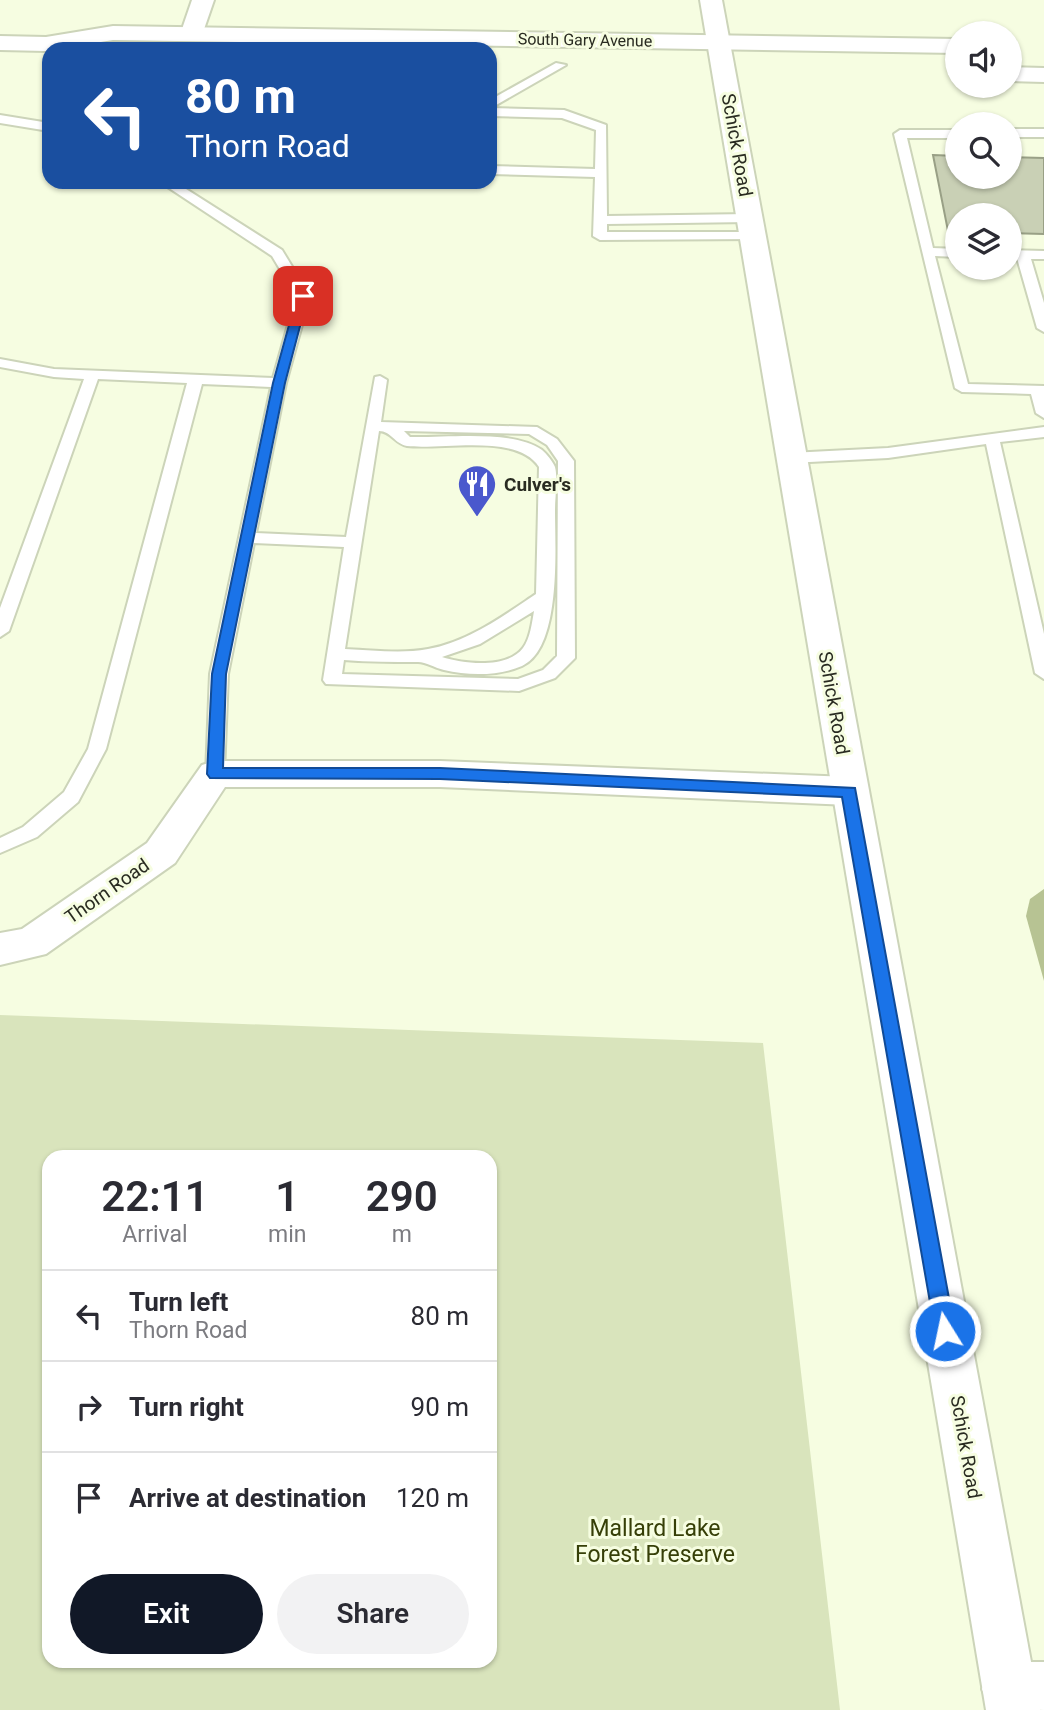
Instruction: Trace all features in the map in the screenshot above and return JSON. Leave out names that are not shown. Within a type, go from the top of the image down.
[{"type":"street","points":[[191,35],[203,0]]},
{"type":"street","name":"Schick Road","points":[[711,0],[719,42],[735,68],[751,227],[790,458],[849,792],[1022,1696]]},
{"type":"street","name":"South Gary Avenue","points":[[74,42],[113,33],[945,47]]},
{"type":"street","name":"South Gary Avenue","points":[[0,43],[42,45]]},
{"type":"street","name":"South Gary Avenue","points":[[518,64],[586,65]]},
{"type":"street","points":[[695,68],[735,68]]},
{"type":"street","points":[[1022,74],[1044,75]]},
{"type":"street","points":[[215,774],[440,774],[849,792]]},
{"type":"street","name":"Thorn Road","points":[[0,949],[33,943],[162,853],[215,774]]},
{"type":"lane","points":[[497,101],[560,65]]},
{"type":"lane","points":[[497,112],[564,114],[602,128],[600,236],[751,227]]},
{"type":"lane","points":[[0,119],[42,126]]},
{"type":"lane","points":[[1022,134],[1044,133]]},
{"type":"lane","points":[[945,134],[900,134],[962,388],[1041,390],[1044,413]]},
{"type":"lane","points":[[497,170],[601,173]]},
{"type":"lane","points":[[177,189],[277,253],[303,296],[279,383],[219,674],[215,774]]},
{"type":"lane","points":[[600,220],[751,227]]},
{"type":"lane","points":[[927,252],[945,253]]},
{"type":"lane","points":[[1022,254],[1044,255]]},
{"type":"lane","points":[[1022,268],[1044,328]]},
{"type":"lane","points":[[0,363],[54,373],[92,376],[279,383]]},
{"type":"lane","points":[[0,631],[92,376]]},
{"type":"lane","points":[[380,380],[381,426],[352,542],[332,680],[520,685],[549,674],[566,658],[566,461],[552,442],[532,430],[381,426]]},
{"type":"lane","points":[[0,846],[30,832],[71,797],[97,749],[195,381]]},
{"type":"lane","points":[[381,426],[406,441],[479,442],[520,446],[536,453],[547,467],[543,597],[537,637],[530,652],[519,661],[492,668],[438,664],[425,656]]},
{"type":"lane","points":[[790,458],[888,453],[1044,432]]},
{"type":"lane","points":[[992,439],[1044,673]]},
{"type":"lane","points":[[247,538],[352,542]]},
{"type":"lane","points":[[336,654],[425,656],[469,642],[498,627],[543,597]]},
{"type":"green space","name":"Mallard Lake Forest Preserve","points":[[0,1015],[763,1043],[840,1710],[0,1710]]},
{"type":"shaded area","points":[[1044,889],[1044,981],[1026,916],[1030,899]]},
{"type":"building","points":[[933,155],[945,156],[945,189],[1022,189],[1022,157],[1044,158],[1044,234],[1022,233],[1022,203],[945,203],[945,216]]},
{"type":"place","name":"Culver's","points":[[477,518]]},
{"type":"route","points":[[303,296],[279,383],[219,674],[215,774],[440,774],[849,792],[945,1331]]}]
